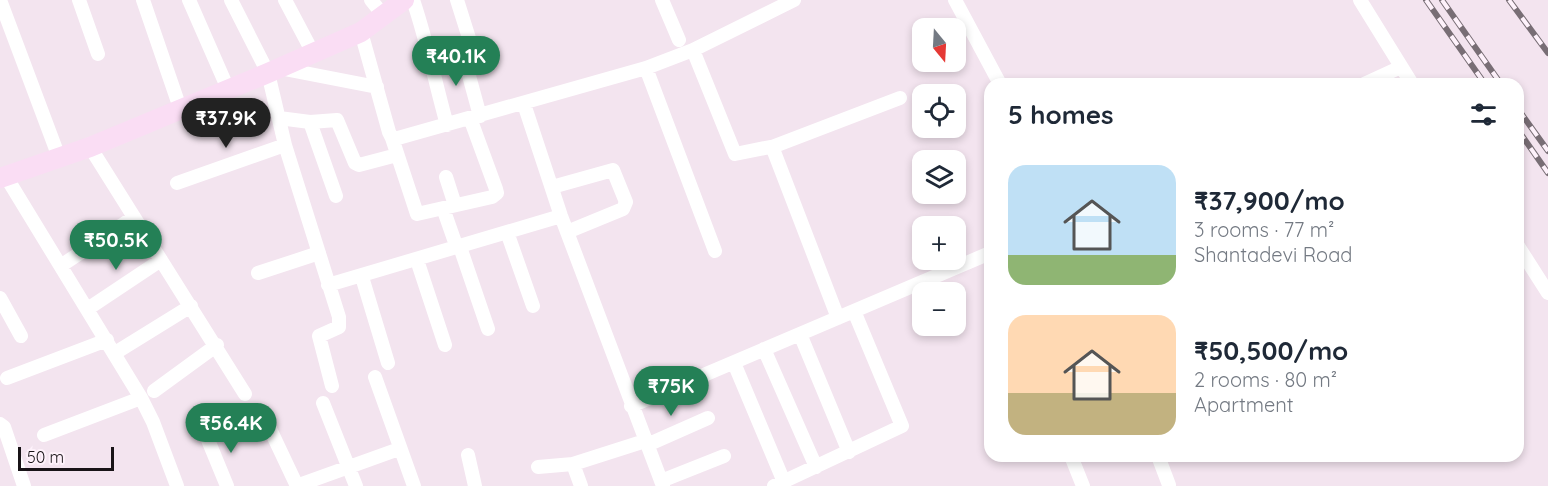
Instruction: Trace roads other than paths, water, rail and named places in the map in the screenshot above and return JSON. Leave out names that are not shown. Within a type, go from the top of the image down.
[{"type":"street","points":[[0,0],[60,158]]},
{"type":"street","points":[[80,0],[98,54]]},
{"type":"street","points":[[143,0],[180,108]]},
{"type":"street","points":[[189,0],[228,89]]},
{"type":"street","points":[[231,0],[273,71],[285,145],[340,322],[339,327],[319,336],[332,386]]},
{"type":"street","points":[[285,0],[313,53]]},
{"type":"street","points":[[177,486],[153,422],[141,398],[89,308],[3,176],[90,147],[362,32],[377,8],[404,0]]},
{"type":"street","points":[[413,0],[429,47],[429,62],[447,125]]},
{"type":"street","points":[[362,32],[414,211],[423,214],[492,197],[497,194],[475,117],[457,0]]},
{"type":"street","points":[[662,0],[679,40]]},
{"type":"street","points":[[392,138],[524,104],[646,68],[693,50],[778,4],[794,0]]},
{"type":"street","points":[[955,0],[997,78]]},
{"type":"street","points":[[1360,0],[1408,78]]},
{"type":"street","points":[[693,50],[735,154],[772,147],[900,98]]},
{"type":"street","points":[[1377,78],[1401,67]]},
{"type":"street","points":[[646,68],[715,251]]},
{"type":"street","points":[[273,71],[377,87]]},
{"type":"street","points":[[524,104],[561,216],[662,483],[724,456]]},
{"type":"street","points":[[279,118],[310,122],[337,120],[355,163],[359,165],[397,155]]},
{"type":"street","points":[[310,122],[336,196]]},
{"type":"street","points":[[177,183],[285,145]]},
{"type":"street","points":[[90,147],[245,394]]},
{"type":"street","points":[[772,147],[838,318]]},
{"type":"street","points":[[552,187],[614,170],[627,202],[623,209],[567,232]]},
{"type":"street","points":[[446,177],[449,207],[459,247],[488,329]]},
{"type":"street","points":[[328,285],[362,277],[561,216]]},
{"type":"street","points":[[62,265],[134,217]]},
{"type":"street","points":[[507,232],[533,306]]},
{"type":"street","points":[[258,273],[319,253]]},
{"type":"street","points":[[1524,255],[1548,293]]},
{"type":"street","points":[[631,406],[984,257]]},
{"type":"street","points":[[89,308],[161,260]]},
{"type":"street","points":[[417,260],[445,345]]},
{"type":"street","points":[[362,277],[388,363]]},
{"type":"street","points":[[0,298],[21,336]]},
{"type":"street","points":[[115,353],[190,306]]},
{"type":"street","points":[[734,363],[786,483],[902,426],[854,311]]},
{"type":"street","points":[[800,334],[849,452]]},
{"type":"street","points":[[7,378],[107,340]]},
{"type":"street","points":[[154,391],[216,345]]},
{"type":"street","points":[[764,350],[816,468]]},
{"type":"street","points":[[375,377],[414,486]]},
{"type":"street","points":[[44,435],[141,398]]},
{"type":"street","points":[[323,403],[356,486]]},
{"type":"street","points":[[262,412],[297,486],[399,449]]},
{"type":"street","points":[[538,467],[573,464],[646,443],[708,418]]},
{"type":"street","points":[[0,424],[4,427],[24,486]]},
{"type":"street","points":[[206,435],[227,486]]},
{"type":"street","points":[[468,455],[475,486]]},
{"type":"street","points":[[1073,462],[1083,486]]},
{"type":"street","points":[[1160,462],[1169,485]]},
{"type":"street","points":[[573,464],[581,486]]},
{"type":"railway","points":[[1426,0],[1481,78]]},
{"type":"railway","points":[[1442,0],[1497,78]]},
{"type":"railway","points":[[1509,0],[1548,53]]},
{"type":"railway","points":[[1524,117],[1548,151]]},
{"type":"railway","points":[[1524,139],[1548,173]]}]
